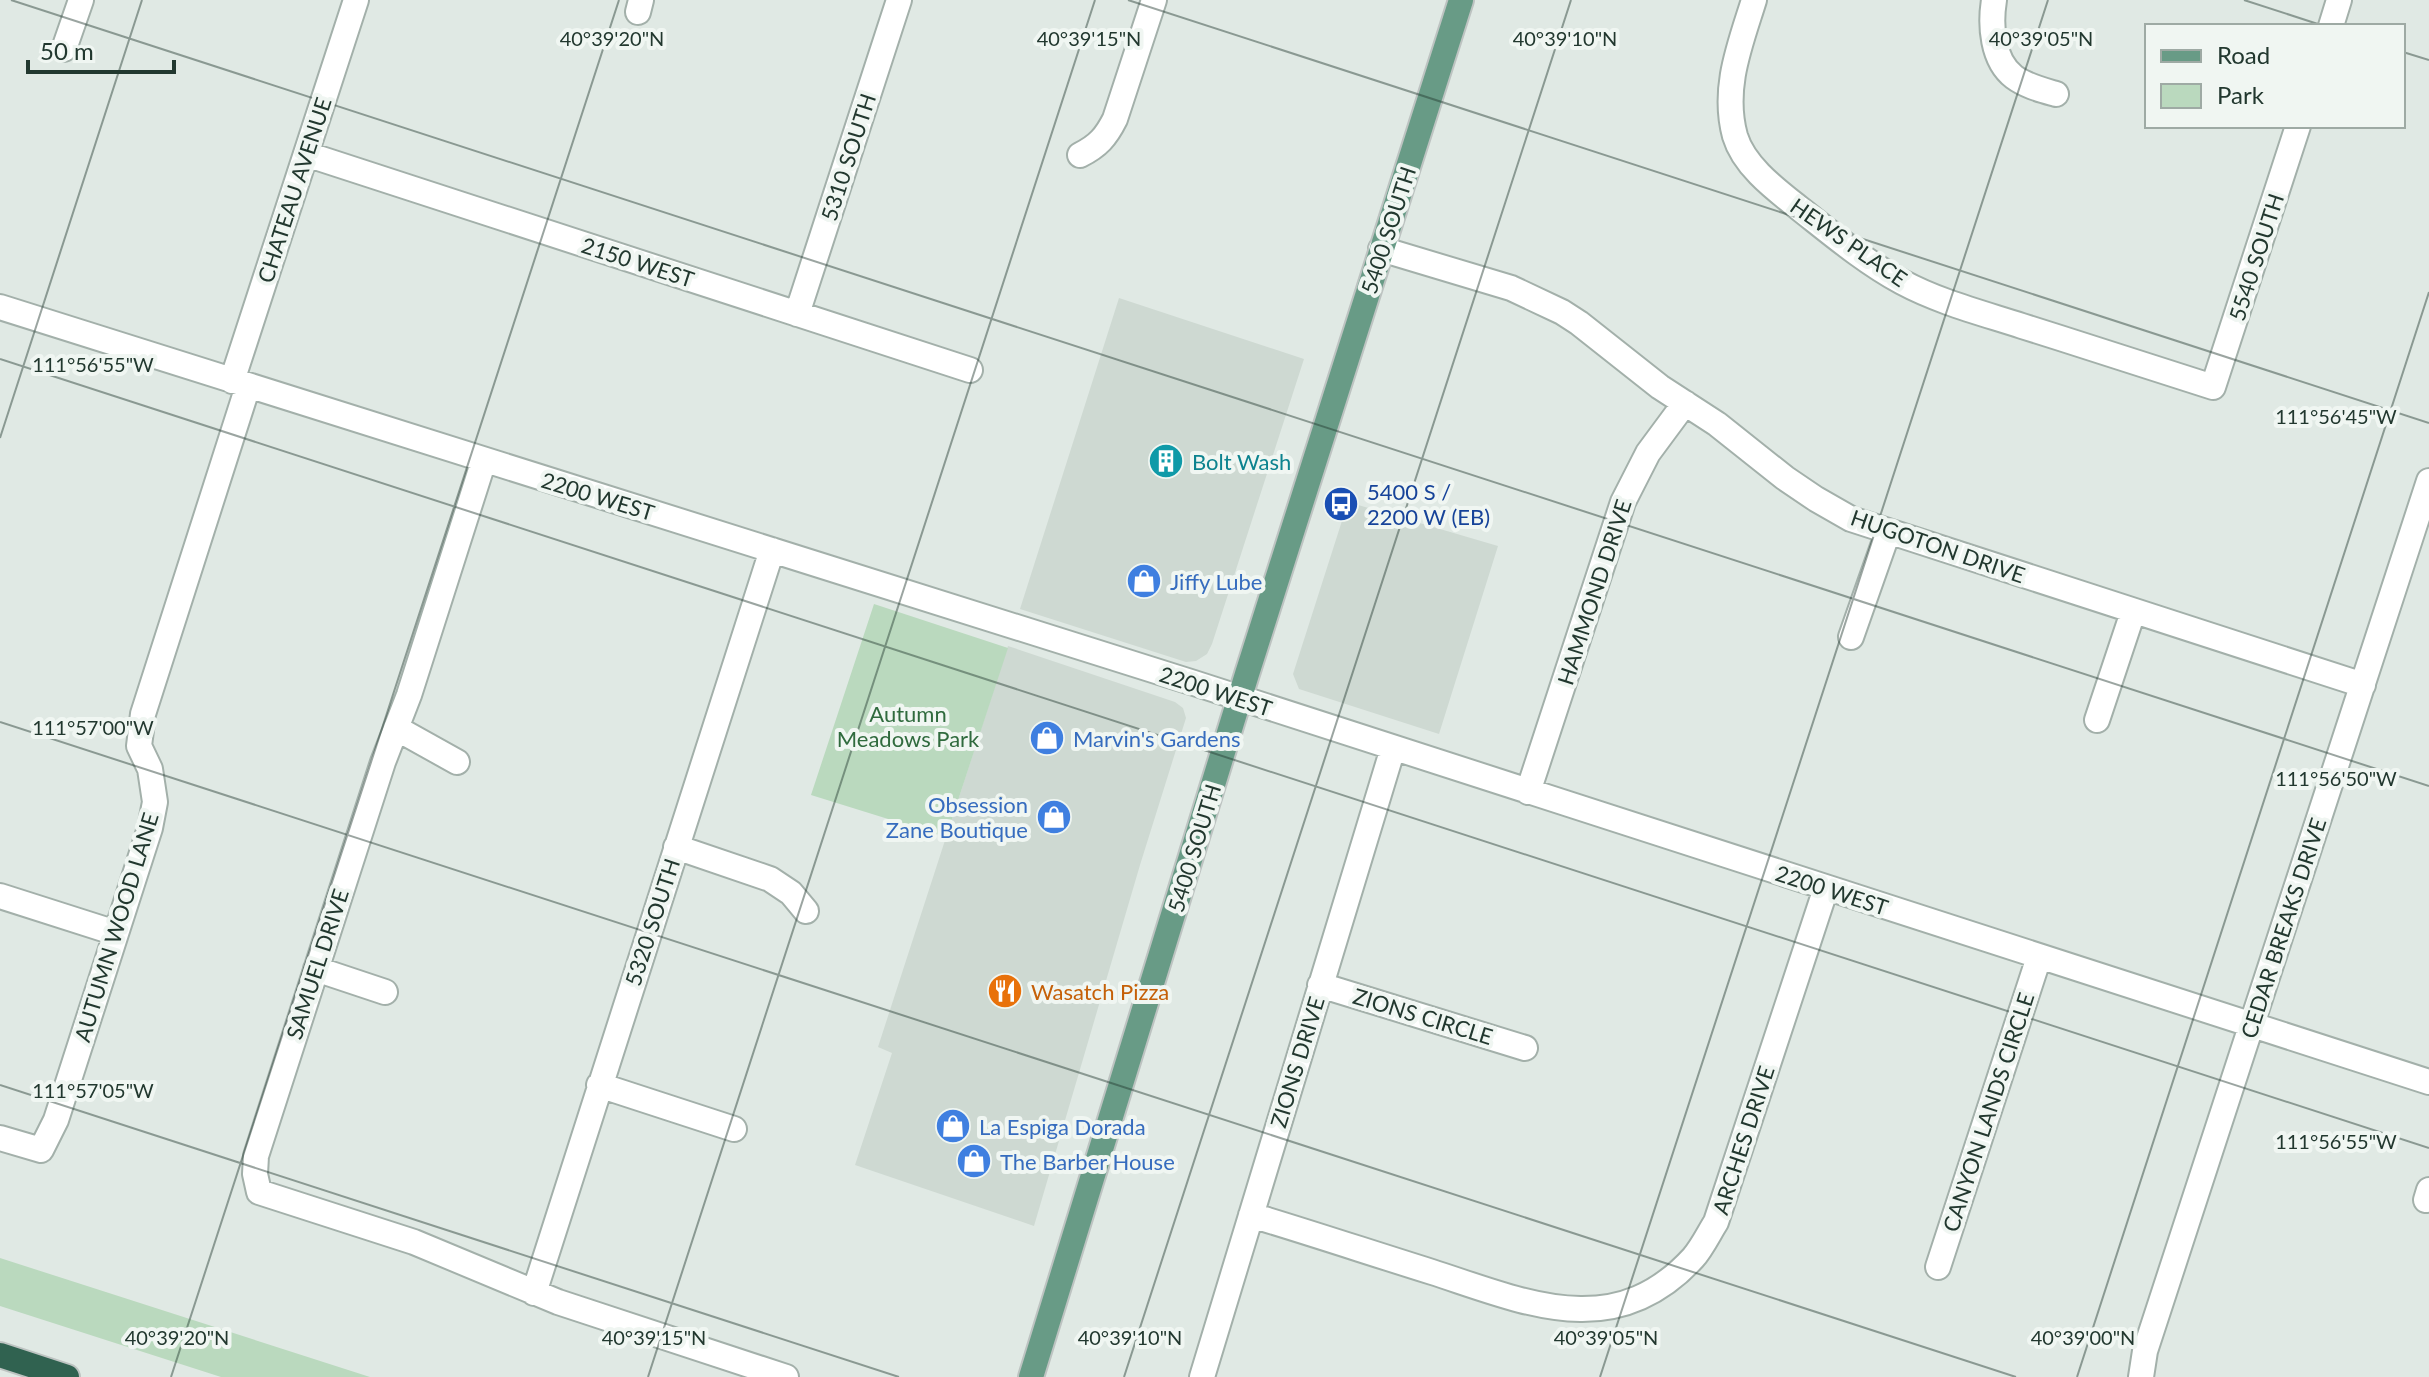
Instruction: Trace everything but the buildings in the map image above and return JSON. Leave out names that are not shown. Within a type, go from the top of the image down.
[{"type":"highway","points":[[0,1355],[67,1377]]},
{"type":"main road","name":"5400 SOUTH","points":[[1031,1377],[1240,698],[1461,0]]},
{"type":"street","points":[[64,49],[81,0]]},
{"type":"street","name":"CHATEAU AVENUE","points":[[240,383],[306,154],[356,0]]},
{"type":"street","name":"5310 SOUTH","points":[[797,314],[899,0]]},
{"type":"street","points":[[1080,155],[1095,147],[1107,135],[1115,119],[1154,0]]},
{"type":"street","name":"HEWS PLACE","points":[[1754,0],[1730,83],[1730,111],[1736,139],[1750,162],[1769,183],[1833,235],[1904,284],[1959,305],[2213,387]]},
{"type":"street","points":[[1994,0],[1994,41],[2001,62],[2013,77],[2034,88],[2056,94]]},
{"type":"street","points":[[2332,24],[2339,0]]},
{"type":"street","name":"5540 SOUTH","points":[[2213,387],[2297,128]]},
{"type":"street","name":"2150 WEST","points":[[306,154],[970,370]]},
{"type":"street","name":"HUGOTON DRIVE","points":[[1381,249],[1490,281],[1547,304],[1579,323],[1660,387],[1717,424],[1785,478],[1851,519],[2363,685]]},
{"type":"street","name":"2200 WEST","points":[[0,307],[1240,698],[2429,1082]]},
{"type":"street","name":"AUTUMN WOOD LANE","points":[[0,1138],[41,1150],[56,1120],[150,828],[155,802],[150,769],[139,746],[143,714],[240,383]]},
{"type":"street","name":"HAMMOND DRIVE","points":[[1528,792],[1623,502],[1648,453],[1685,403]]},
{"type":"street","name":"SAMUEL DRIVE","points":[[484,460],[256,1156],[255,1174],[259,1192],[414,1242],[534,1293]]},
{"type":"street","name":"CEDAR BREAKS DRIVE","points":[[2141,1377],[2145,1351],[2429,481]]},
{"type":"street","points":[[1851,637],[1888,532]]},
{"type":"street","name":"5320 SOUTH","points":[[534,1293],[772,550]]},
{"type":"street","points":[[2097,720],[2133,612]]},
{"type":"street","points":[[396,728],[457,762]]},
{"type":"street","name":"ZIONS DRIVE","points":[[1202,1377],[1393,748]]},
{"type":"street","points":[[676,847],[770,879],[791,893],[806,911]]},
{"type":"street","name":"ARCHES DRIVE","points":[[1251,1215],[1544,1306],[1587,1310],[1614,1306],[1646,1294],[1672,1277],[1695,1256],[1716,1222],[1826,888]]},
{"type":"street","points":[[0,896],[116,933]]},
{"type":"street","name":"CANYON LANDS CIRCLE","points":[[1938,1267],[2039,957]]},
{"type":"street","points":[[316,969],[385,992]]},
{"type":"street","name":"ZIONS CIRCLE","points":[[1320,985],[1525,1048]]},
{"type":"street","points":[[599,1085],[734,1129]]},
{"type":"street","points":[[534,1293],[786,1377]]},
{"type":"shaded area","points":[[1119,298],[1304,359],[1212,644],[1207,654],[1196,661],[1186,662],[1020,609]]},
{"type":"shaded area","points":[[1348,502],[1498,546],[1439,734],[1299,689],[1293,674]]},
{"type":"shaded area","points":[[1008,646],[1175,702],[1183,708],[1186,718],[1034,1226],[855,1165],[892,1053],[878,1047]]},
{"type":"green space","name":"Autumn Meadows Park","points":[[874,604],[1008,648],[946,837],[811,795]]},
{"type":"green space","points":[[0,1258],[370,1377],[221,1377],[0,1306]]},
{"type":"place","name":"Bolt Wash","points":[[1166,461]]},
{"type":"place","name":"5400 S / 2200 W (EB)","points":[[1341,504]]},
{"type":"place","name":"Jiffy Lube","points":[[1144,581]]},
{"type":"place","name":"Marvin's Gardens","points":[[1047,738]]},
{"type":"place","name":"Obsession Zane Boutique","points":[[1054,817]]},
{"type":"place","name":"Wasatch Pizza","points":[[1005,991]]},
{"type":"place","name":"La Espiga Dorada","points":[[953,1126]]},
{"type":"place","name":"The Barber House","points":[[974,1161]]}]
